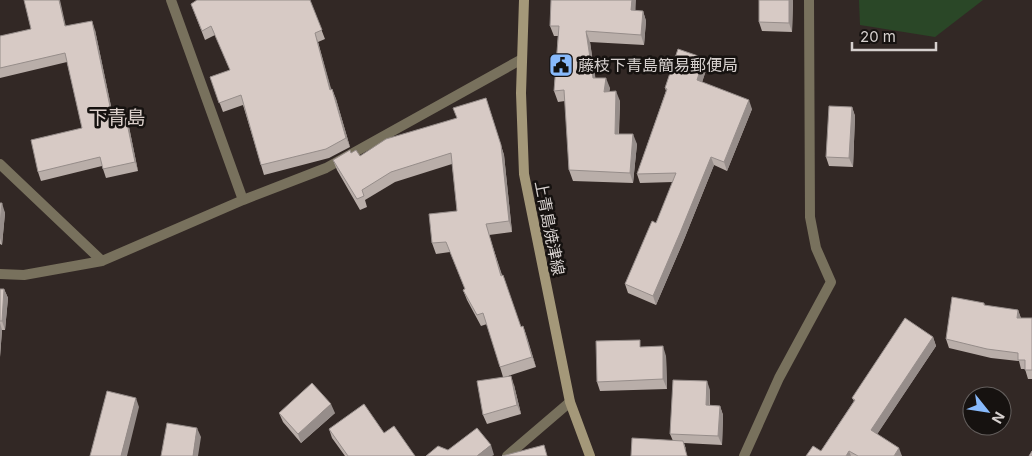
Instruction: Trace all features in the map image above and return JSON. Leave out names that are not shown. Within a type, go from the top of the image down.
[{"type":"main road","name":"上青島焼津線","points":[[524,0],[521,93],[524,174],[570,402],[590,456]]},
{"type":"street","points":[[172,0],[243,200]]},
{"type":"street","points":[[744,456],[779,378],[832,282],[816,248],[810,218],[809,0]]},
{"type":"street","points":[[0,274],[24,275],[102,261],[243,200],[326,168],[522,59]]},
{"type":"street","points":[[0,164],[102,261]]},
{"type":"street","points":[[507,456],[570,402]]},
{"type":"green space","points":[[859,0],[983,0],[935,37],[860,25]]},
{"type":"building","points":[[24,0],[59,0],[65,26],[92,21],[112,116],[125,113],[135,162],[103,169],[100,157],[38,172],[31,140],[82,128],[65,53],[0,68],[0,36],[31,29]]},
{"type":"building","points":[[197,0],[310,0],[322,30],[315,33],[330,90],[332,89],[346,138],[326,149],[261,165],[241,95],[219,103],[210,77],[230,70],[211,26],[202,31],[191,4]]},
{"type":"building","points":[[551,0],[632,0],[631,10],[643,11],[641,35],[586,31],[593,78],[606,78],[604,92],[616,91],[615,134],[633,134],[630,173],[569,170],[564,90],[554,91],[559,26],[550,26]]},
{"type":"building","points":[[759,0],[789,0],[789,23],[759,22]]},
{"type":"building","points":[[678,49],[704,58],[697,80],[749,100],[724,162],[711,157],[653,296],[625,284],[652,221],[656,223],[676,173],[637,174],[667,89],[665,88]]},
{"type":"building","points":[[486,98],[501,145],[509,221],[486,224],[501,276],[503,275],[521,327],[523,326],[532,357],[500,367],[483,313],[477,315],[463,290],[465,289],[446,242],[432,243],[429,214],[457,211],[451,153],[391,172],[362,190],[364,196],[357,199],[333,160],[350,150],[351,153],[356,150],[360,156],[386,139],[457,118],[453,108]]},
{"type":"building","points":[[829,106],[852,107],[849,158],[826,157]]},
{"type":"building","points":[[0,203],[2,203],[0,224]]},
{"type":"building","points":[[0,289],[4,289],[2,321],[0,321]]},
{"type":"building","points":[[952,297],[984,303],[984,305],[1018,310],[1017,318],[1032,318],[1032,370],[1025,370],[1025,360],[1018,360],[1018,353],[987,349],[946,339]]},
{"type":"building","points":[[905,318],[933,337],[871,430],[899,448],[894,456],[858,456],[849,451],[846,456],[806,456],[813,446],[821,451],[855,400],[852,398]]},
{"type":"building","points":[[640,340],[640,347],[663,346],[663,379],[597,382],[596,341]]},
{"type":"building","points":[[511,376],[517,405],[483,415],[477,381]]},
{"type":"building","points":[[673,380],[707,381],[706,405],[720,406],[718,436],[670,434]]},
{"type":"building","points":[[312,383],[331,404],[298,434],[279,413]]},
{"type":"building","points":[[107,391],[136,398],[121,456],[90,456]]},
{"type":"building","points":[[364,404],[384,433],[394,426],[415,456],[348,456],[329,429]]},
{"type":"building","points":[[167,423],[197,428],[193,456],[161,456]]},
{"type":"building","points":[[477,428],[491,445],[477,456],[426,456],[438,446],[448,450]]},
{"type":"building","points":[[632,438],[683,441],[687,456],[631,456]]},
{"type":"building","points":[[544,445],[547,456],[502,456]]},
{"type":"place","name":"藤枝下青島簡易郵便局","points":[[561,65]]},
{"type":"district","name":"下青島","points":[[117,117]]}]
